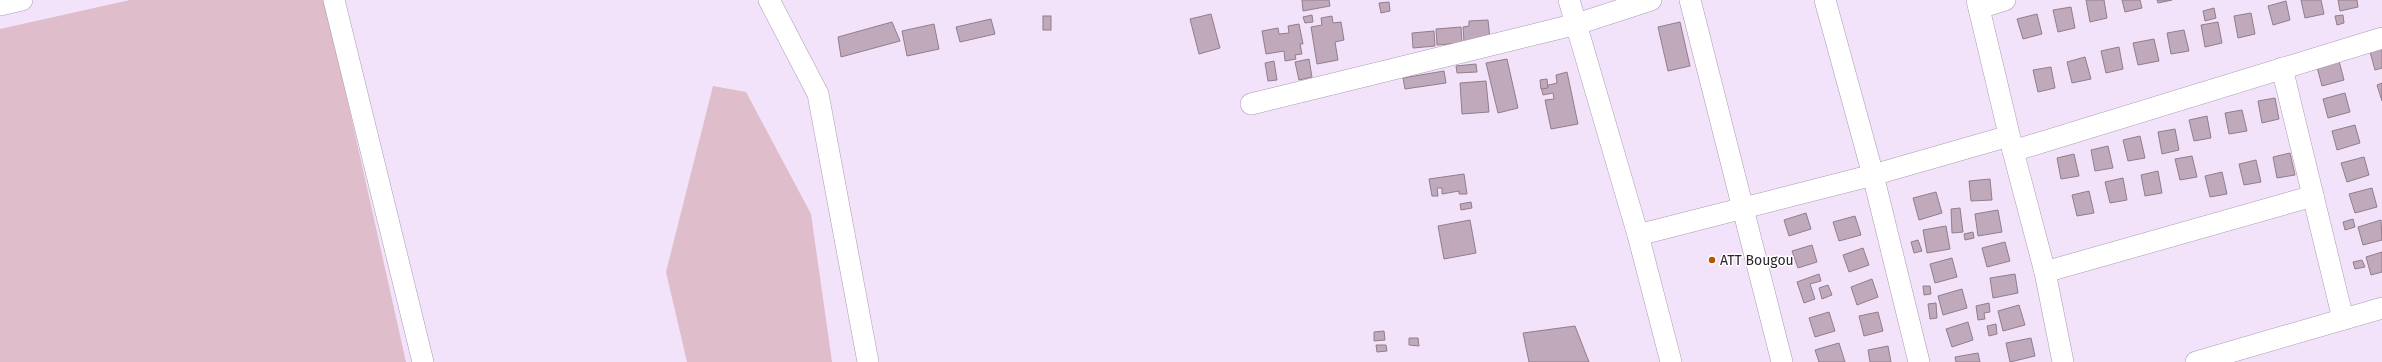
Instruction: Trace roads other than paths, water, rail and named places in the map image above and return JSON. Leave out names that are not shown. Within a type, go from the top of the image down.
[{"type":"street","points":[[0,5],[22,0]]},
{"type":"street","points":[[334,0],[423,362]]},
{"type":"street","points":[[769,0],[818,94],[868,362]]},
{"type":"street","points":[[1569,0],[1638,235],[1671,362]]},
{"type":"street","points":[[1251,104],[1577,24],[1651,0]]},
{"type":"street","points":[[1690,0],[1782,362]]},
{"type":"street","points":[[1825,0],[1874,175],[1919,362]]},
{"type":"street","points":[[2005,0],[1978,4],[2011,144],[2045,272],[2063,362]]},
{"type":"street","points":[[1638,235],[1874,175],[2011,144],[2282,68],[2382,38]]},
{"type":"street","points":[[2282,68],[2343,319]]},
{"type":"street","points":[[2045,272],[2313,196]]},
{"type":"street","points":[[2196,362],[2382,308]]},
{"type":"place","name":"ATT Bougou","points":[[1712,260]]}]
